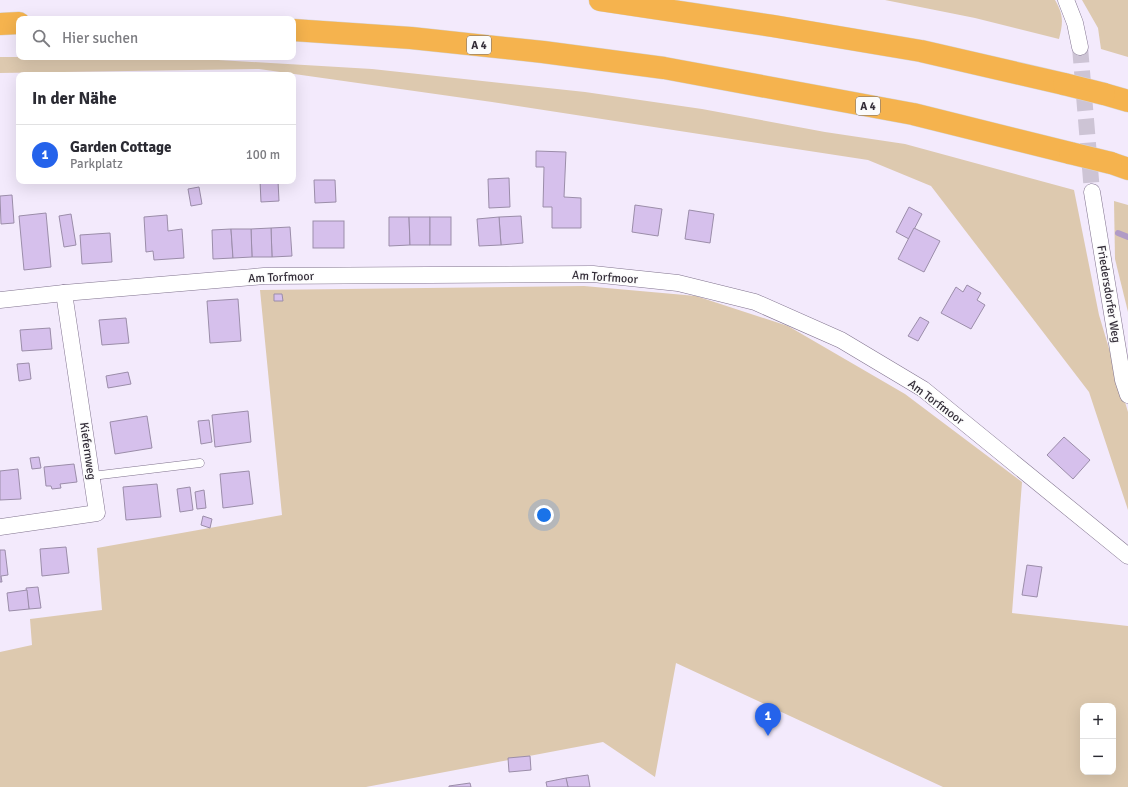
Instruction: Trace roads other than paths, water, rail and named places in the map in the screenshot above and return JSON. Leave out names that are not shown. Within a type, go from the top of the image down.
[{"type":"highway","points":[[600,0],[774,26],[906,49],[1064,84],[1128,101]]},
{"type":"highway","points":[[0,24],[16,23]]},
{"type":"highway","name":"A 4","points":[[296,30],[411,38],[543,52],[664,68],[913,114],[1119,166]]},
{"type":"street","points":[[1066,0],[1075,23],[1080,47]]},
{"type":"street","name":"Friedersdorfer Weg","points":[[1092,192],[1123,380],[1128,395]]},
{"type":"street","name":"Am Torfmoor","points":[[0,300],[264,276],[594,274],[678,283],[755,302],[841,340],[923,389],[1128,556]]},
{"type":"street","name":"Kiefernweg","points":[[0,527],[97,513],[64,293]]},
{"type":"lane","points":[[92,476],[200,463]]},
{"type":"waterway","points":[[1118,233],[1128,237]]},
{"type":"tunnel","points":[[1080,47],[1092,192]]},
{"type":"place","name":"Garden Cottage","points":[[768,736]]}]
